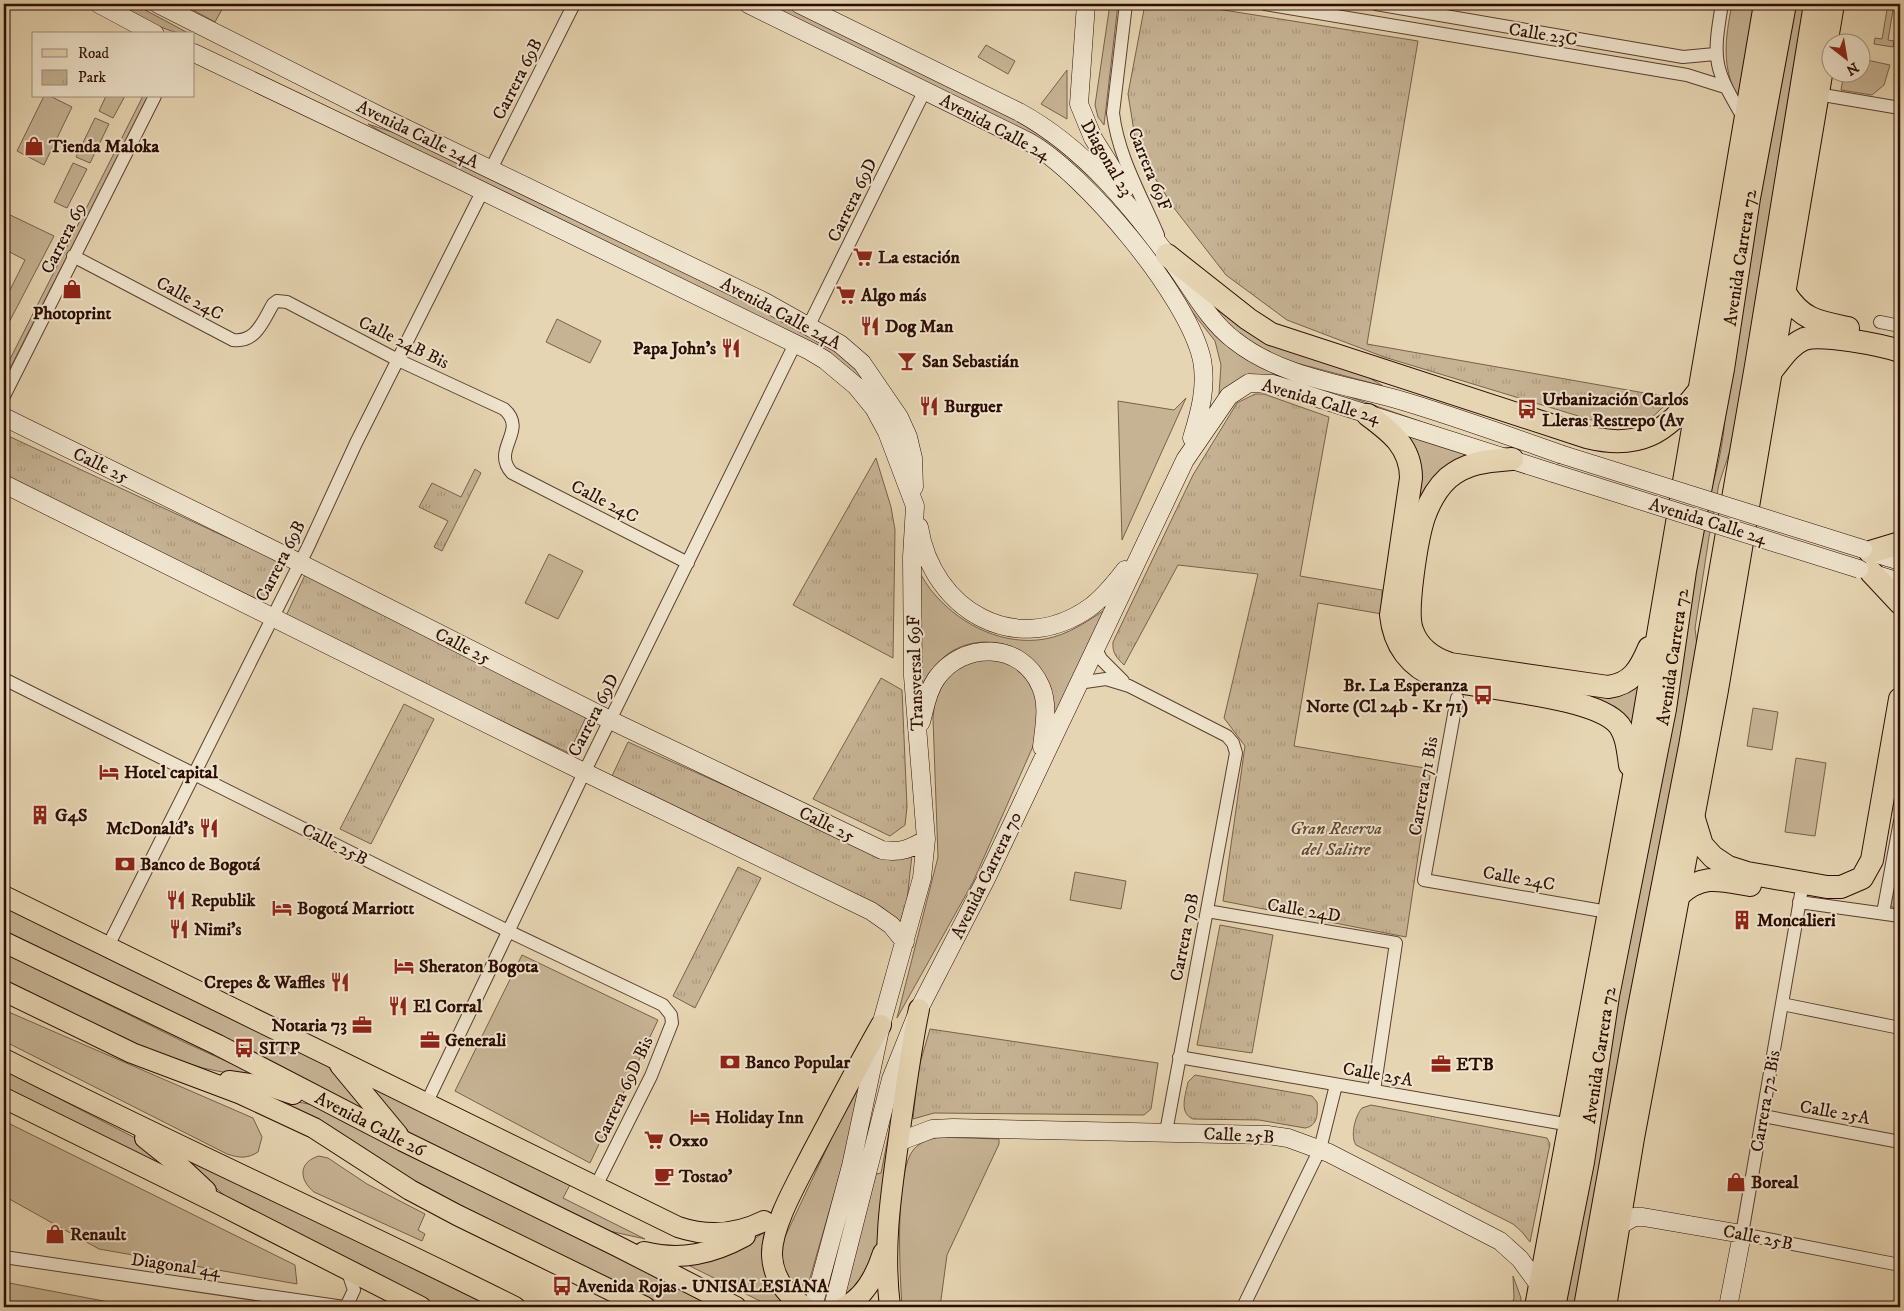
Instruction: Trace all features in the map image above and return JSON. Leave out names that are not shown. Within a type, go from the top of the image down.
[{"type":"highway","name":"Avenida Carrera 72","points":[[1536,1307],[1571,1125],[1587,1020],[1633,782],[1765,4]]},
{"type":"highway","name":"Avenida Carrera 72","points":[[1554,1307],[1583,1162],[1608,996],[1665,709],[1685,571],[1724,369],[1750,198],[1784,4]]},
{"type":"highway","name":"Avenida Carrera 72","points":[[1585,1307],[1637,1018],[1690,746],[1815,4]]},
{"type":"highway","points":[[1605,1307],[1617,1227],[1694,816],[1772,370],[1833,4]]},
{"type":"highway","points":[[1167,255],[1248,319],[1271,334],[1359,361],[1587,437],[1618,442],[1634,441],[1657,432],[1677,417],[1698,392]]},
{"type":"highway","points":[[1785,293],[1797,310],[1814,320],[1900,338]]},
{"type":"highway","points":[[1709,332],[1734,298]]},
{"type":"highway","points":[[1772,370],[1792,347],[1812,337],[1832,338],[1900,351]]},
{"type":"highway","points":[[1368,415],[1387,429],[1402,444],[1410,461],[1411,470],[1391,609],[1392,626],[1401,649],[1415,665],[1439,678],[1556,690],[1608,687],[1626,682],[1640,668],[1659,624]]},
{"type":"highway","points":[[1512,459],[1483,461],[1466,467],[1448,479],[1435,494],[1421,526],[1409,609],[1411,627],[1419,644],[1438,660],[1556,690],[1614,720],[1623,731],[1627,743],[1633,782]]},
{"type":"highway","points":[[1900,543],[1866,561],[1900,603]]},
{"type":"highway","points":[[1694,816],[1702,845],[1713,857],[1735,870],[1834,888],[1854,883],[1866,873],[1872,860],[1900,699]]},
{"type":"highway","points":[[1679,895],[1695,882],[1712,880],[1800,898],[1852,898],[1868,890],[1878,878],[1882,868],[1900,758]]},
{"type":"highway","points":[[1587,1020],[1608,996]]},
{"type":"main road","points":[[99,4],[151,32]]},
{"type":"main road","points":[[158,4],[197,25],[287,97]]},
{"type":"main road","name":"Avenida Calle 24","points":[[748,4],[1029,142],[1055,159],[1110,214],[1178,305],[1194,334],[1204,377],[1200,414],[1185,460]]},
{"type":"main road","name":"Avenida Calle 24","points":[[799,4],[1045,126],[1082,156],[1108,182],[1167,255],[1222,328],[1233,340],[1256,355],[1294,371],[1461,420],[1866,561],[1900,582]]},
{"type":"main road","name":"Diagonal 23","points":[[1086,4],[1079,104],[1086,125],[1167,255]]},
{"type":"main road","name":"Diagonal 23","points":[[1084,52],[1098,4]]},
{"type":"main road","name":"Avenida Calle 24A","points":[[197,25],[810,325],[840,344],[862,363],[899,417],[908,437],[913,458],[915,506]]},
{"type":"main road","name":"Avenida Calle 24A","points":[[195,53],[483,190],[825,360],[856,386],[874,408],[887,432],[915,506]]},
{"type":"main road","points":[[322,113],[382,117]]},
{"type":"main road","points":[[1359,361],[1461,420]]},
{"type":"main road","name":"Avenida Calle 24","points":[[1185,460],[1228,396],[1249,383],[1272,384],[1554,473],[1866,561],[1900,561]]},
{"type":"main road","name":"Calle 25","points":[[4,417],[300,563],[610,720],[882,850],[895,852],[905,850],[926,839]]},
{"type":"main road","name":"Avenida Carrera 70","points":[[833,1307],[896,1064],[919,1009],[986,879],[1185,460]]},
{"type":"main road","points":[[4,484],[584,772],[871,911],[891,925],[905,942]]},
{"type":"main road","points":[[915,506],[920,535],[938,580],[959,604],[970,612],[1009,627],[1027,629],[1048,627],[1067,620],[1089,608],[1116,580],[1145,543]]},
{"type":"main road","name":"Transversal 69F","points":[[915,506],[912,557],[913,676],[926,839]]},
{"type":"main road","points":[[917,736],[930,689],[944,670],[970,653],[993,651],[1016,658],[1027,667],[1041,686],[1046,713],[1040,762]]},
{"type":"main road","points":[[813,1307],[851,1166],[881,1025],[922,878],[926,839]]},
{"type":"main road","points":[[4,896],[678,1227],[700,1233],[731,1233],[764,1221]]},
{"type":"main road","name":"Avenida Calle 26","points":[[4,942],[218,1046],[403,1141],[617,1246],[736,1307]]},
{"type":"main road","name":"Avenida Calle 26","points":[[4,991],[132,1053],[241,1094],[314,1128],[410,1190],[456,1215],[645,1307]]},
{"type":"main road","points":[[844,1307],[862,1294],[880,1264],[885,1247],[909,1062],[919,1009]]},
{"type":"main road","points":[[805,1307],[786,1292],[778,1280],[772,1253],[776,1235],[791,1194],[881,1025]]},
{"type":"main road","points":[[4,1059],[389,1244],[514,1307]]},
{"type":"main road","points":[[335,1059],[403,1141]]},
{"type":"main road","points":[[180,1071],[272,1087],[338,1108]]},
{"type":"main road","points":[[4,1098],[221,1205],[421,1307]]},
{"type":"main road","points":[[89,1101],[156,1147],[221,1205]]},
{"type":"main road","name":"Calle 25B","points":[[898,1142],[932,1129],[953,1128],[1274,1136],[1320,1150],[1500,1241],[1520,1259],[1539,1285]]},
{"type":"main road","points":[[617,1246],[659,1256],[697,1255],[728,1245],[764,1221],[791,1194]]},
{"type":"main road","name":"Calle 25B","points":[[1617,1227],[1634,1217],[1643,1217],[1742,1234]]},
{"type":"main road","name":"Carrera 72 Bis","points":[[1728,1307],[1742,1234]]},
{"type":"main road","points":[[885,1247],[890,1307]]},
{"type":"street","name":"Carrera 69B","points":[[492,169],[574,4]]},
{"type":"street","name":"Carrera 69F","points":[[1126,4],[1113,113],[1115,131],[1122,152],[1167,255]]},
{"type":"street","name":"Calle 23C","points":[[1265,4],[1687,74],[1725,87]]},
{"type":"street","name":"Calle 23C","points":[[1377,4],[1683,57],[1715,54]]},
{"type":"street","points":[[1722,4],[1715,54],[1725,87],[1745,120]]},
{"type":"street","name":"Carrera 69D","points":[[810,325],[925,90]]},
{"type":"street","points":[[1817,94],[1900,108]]},
{"type":"street","name":"Carrera 69","points":[[4,396],[73,256],[155,98]]},
{"type":"street","name":"Carrera 69B","points":[[107,948],[193,773],[300,563],[483,190]]},
{"type":"street","name":"Calle 24C","points":[[73,256],[233,340],[245,341],[256,334],[277,301]]},
{"type":"street","name":"Calle 24B Bis","points":[[277,301],[287,302],[398,360],[504,409],[512,419],[512,432],[504,451],[507,467]]},
{"type":"street","points":[[1880,322],[1900,326]]},
{"type":"street","name":"Carrera 69D","points":[[426,1104],[584,772],[796,344]]},
{"type":"street","name":"Calle 24C","points":[[507,467],[512,473],[688,563]]},
{"type":"street","points":[[1095,647],[1107,667],[1129,686]]},
{"type":"street","name":"Calle 25B","points":[[4,679],[508,931],[667,1008]]},
{"type":"street","points":[[1078,683],[1106,679],[1129,686]]},
{"type":"street","name":"Carrera 70B","points":[[1129,686],[1226,736],[1235,748],[1166,1132]]},
{"type":"street","name":"Carrera 71 Bis","points":[[1424,880],[1457,698]]},
{"type":"street","points":[[1883,913],[1900,821]]},
{"type":"street","name":"Calle 24C","points":[[1424,880],[1608,912]]},
{"type":"street","points":[[1800,898],[1900,916]]},
{"type":"street","name":"Carrera 72 Bis","points":[[1742,1234],[1800,898]]},
{"type":"street","name":"Calle 24D","points":[[1207,911],[1396,943],[1374,1091]]},
{"type":"street","points":[[1782,1004],[1900,1028]]},
{"type":"street","name":"Carrera 69D Bis","points":[[596,1186],[651,1076],[672,1024],[667,1008]]},
{"type":"street","name":"Calle 25A","points":[[1179,1058],[1571,1125]]},
{"type":"street","points":[[1243,1307],[1320,1150],[1336,1085]]},
{"type":"street","name":"Calle 25A","points":[[1762,1116],[1900,1142]]},
{"type":"street","name":"Calle 25B","points":[[1742,1234],[1900,1265]]},
{"type":"street","name":"Diagonal 44","points":[[4,1257],[345,1307],[354,1290],[347,1269]]},
{"type":"green space","points":[[117,4],[134,4],[186,32],[171,31]]},
{"type":"green space","points":[[182,4],[225,4],[215,22]]},
{"type":"green space","points":[[761,4],[784,4],[1030,127],[1063,151],[1102,187],[1203,313],[1327,389],[1454,433],[1233,383],[1219,394],[1221,365],[1215,341],[1095,188]]},
{"type":"green space","points":[[1110,4],[1118,4],[1104,125],[1098,117],[1095,105]]},
{"type":"green space","points":[[1145,4],[1186,4],[1418,41],[1367,344],[1673,398],[1648,421],[1608,425],[1384,357],[1287,320],[1226,275],[1174,208],[1137,150],[1128,94]]},
{"type":"green space","points":[[1732,4],[1757,4],[1739,101],[1729,76],[1726,53]]},
{"type":"green space","points":[[1789,4],[1810,4],[1737,429],[1719,484],[1709,537],[1695,628],[1698,654],[1581,1307],[1561,1307],[1696,542],[1721,450],[1724,431],[1725,393]]},
{"type":"green space","points":[[1888,4],[1894,4],[1888,40],[1894,41],[1893,47],[1874,44],[1875,38],[1882,39]]},
{"type":"green space","points":[[986,45],[1015,61],[1008,74],[978,57]]},
{"type":"green space","points":[[1872,61],[1890,65],[1884,85],[1872,95],[1841,90],[1842,82],[1872,82]]},
{"type":"green space","points":[[1067,70],[1067,119],[1041,104]]},
{"type":"green space","points":[[43,98],[54,98],[72,107],[44,165],[17,151]]},
{"type":"green space","points":[[105,98],[124,98],[113,118],[99,111]]},
{"type":"green space","points":[[142,98],[148,98],[4,380],[4,371]]},
{"type":"green space","points":[[95,118],[109,124],[90,163],[76,157]]},
{"type":"green space","points":[[368,124],[407,137],[806,331],[855,365],[892,425],[854,377],[402,144]]},
{"type":"green space","points":[[73,163],[87,169],[67,208],[54,202]]},
{"type":"green space","points":[[4,212],[54,236],[4,332],[4,302],[25,260],[4,249]]},
{"type":"green space","points":[[1214,307],[1249,333],[1355,369],[1383,386],[1270,356],[1241,340]]},
{"type":"green space","points":[[557,319],[601,341],[590,363],[546,342]]},
{"type":"green space","name":"Gran Reserva del Salitre","points":[[1255,394],[1264,394],[1329,417],[1300,576],[1382,590],[1382,614],[1318,603],[1294,746],[1431,769],[1406,937],[1223,901],[1245,746],[1224,718],[1258,574],[1178,565],[1124,665],[1117,658],[1113,649],[1113,642],[1193,475],[1237,403]]},
{"type":"green space","points":[[1186,398],[1122,540],[1118,401],[1174,410]]},
{"type":"green space","points":[[4,434],[282,563],[263,602],[4,477]]},
{"type":"green space","points":[[1408,434],[1479,454],[1429,484],[1418,500],[1419,457]]},
{"type":"green space","points":[[876,458],[891,507],[895,530],[893,658],[793,605]]},
{"type":"green space","points":[[475,469],[481,473],[442,551],[434,547],[448,521],[419,507],[432,483],[461,497]]},
{"type":"green space","points":[[549,554],[583,571],[558,619],[525,603]]},
{"type":"green space","points":[[916,568],[933,593],[947,607],[972,625],[1000,636],[1030,640],[1053,637],[1077,627],[1106,609],[1054,716],[1047,685],[1039,668],[1019,650],[994,642],[980,642],[954,650],[943,658],[920,688]]},
{"type":"green space","points":[[305,575],[586,717],[569,753],[285,618]]},
{"type":"green space","points":[[974,658],[1008,661],[1022,672],[1034,688],[1040,708],[1034,744],[973,882],[897,1018],[938,857],[933,718],[936,695],[939,687],[949,675]]},
{"type":"green space","points":[[881,678],[902,690],[907,807],[905,825],[890,836],[813,799]]},
{"type":"green space","points":[[1643,680],[1634,734],[1569,690]]},
{"type":"green space","points":[[404,704],[434,719],[371,844],[340,829]]},
{"type":"green space","points":[[1753,708],[1778,712],[1772,750],[1747,746]]},
{"type":"green space","points":[[628,742],[889,859],[912,855],[907,900],[900,923],[883,908],[612,776]]},
{"type":"green space","points":[[1796,758],[1826,763],[1815,836],[1785,832]]},
{"type":"green space","points":[[1897,860],[1900,861],[1900,909],[1889,906]]},
{"type":"green space","points":[[738,867],[761,878],[695,1008],[673,996]]},
{"type":"green space","points":[[1075,872],[1126,881],[1121,909],[1070,900]]},
{"type":"green space","points":[[4,904],[326,1064],[377,1120],[4,934]]},
{"type":"green space","points":[[1220,925],[1273,935],[1252,1053],[1197,1045]]},
{"type":"green space","points":[[4,953],[184,1042],[263,1078],[210,1070],[153,1051],[4,982]]},
{"type":"green space","points":[[522,955],[658,1020],[590,1163],[455,1091]]},
{"type":"green space","points":[[4,1010],[253,1118],[262,1137],[258,1152],[243,1157],[227,1154],[4,1041]]},
{"type":"green space","points":[[930,1029],[1158,1063],[1151,1109],[1144,1115],[934,1113],[913,1119],[918,1070]]},
{"type":"green space","points":[[4,1070],[143,1142],[184,1177],[4,1092]]},
{"type":"green space","points":[[863,1072],[843,1163],[804,1299],[783,1273],[780,1259],[783,1241]]},
{"type":"green space","points":[[1195,1075],[1312,1096],[1317,1102],[1315,1122],[1305,1128],[1259,1120],[1193,1119],[1188,1116],[1184,1103],[1188,1082]]},
{"type":"green space","points":[[355,1076],[571,1183],[563,1198],[645,1239],[596,1228],[404,1136]]},
{"type":"green space","points":[[898,1087],[876,1252],[866,1280],[842,1303],[876,1174],[881,1173]]},
{"type":"green space","points":[[259,1094],[318,1106],[724,1307],[665,1307],[462,1209]]},
{"type":"green space","points":[[1371,1105],[1547,1138],[1550,1144],[1530,1242],[1513,1224],[1356,1145],[1353,1131],[1357,1116],[1362,1108]]},
{"type":"green space","points":[[4,1121],[295,1265],[297,1284],[99,1249],[4,1196]]},
{"type":"green space","points":[[938,1137],[999,1139],[999,1144],[947,1255],[940,1307],[902,1307],[900,1225],[903,1179],[908,1161],[914,1149],[922,1143]]},
{"type":"green space","points":[[176,1155],[382,1252],[493,1307],[440,1307],[229,1199]]},
{"type":"green space","points":[[319,1156],[328,1158],[367,1184],[425,1214],[418,1230],[425,1234],[422,1241],[314,1192],[303,1177],[303,1172],[307,1162]]},
{"type":"green space","points":[[766,1231],[764,1242],[773,1289],[784,1307],[772,1307],[686,1264],[750,1242]]},
{"type":"green space","points":[[1513,1276],[1521,1298],[1520,1307],[1511,1307],[1514,1298]]},
{"type":"green space","points":[[4,1282],[114,1303],[113,1307],[4,1307]]},
{"type":"place","name":"Tienda Maloka","points":[[34,146]]},
{"type":"place","name":"La estación","points":[[863,257]]},
{"type":"place","name":"Photoprint","points":[[72,289]]},
{"type":"place","name":"Algo más","points":[[846,295]]},
{"type":"place","name":"Dog Man","points":[[870,326]]},
{"type":"place","name":"Papa John's","points":[[731,348]]},
{"type":"place","name":"San Sebastián","points":[[907,361]]},
{"type":"place","name":"Burguer","points":[[929,406]]},
{"type":"place","name":"Urbanización Carlos Lleras Restrepo (Av","points":[[1527,409]]},
{"type":"place","name":"Br. La Esperanza Norte (Cl 24b - Kr 71)","points":[[1483,695]]},
{"type":"place","name":"Hotel capital","points":[[109,772]]},
{"type":"place","name":"G4S","points":[[40,815]]},
{"type":"place","name":"McDonald's","points":[[209,828]]},
{"type":"place","name":"Banco de Bogotá","points":[[125,864]]},
{"type":"place","name":"Republik","points":[[176,900]]},
{"type":"place","name":"Bogotá Marriott","points":[[282,908]]},
{"type":"place","name":"Moncalieri","points":[[1742,920]]},
{"type":"place","name":"Nimi's","points":[[179,929]]},
{"type":"place","name":"Sheraton Bogota","points":[[404,966]]},
{"type":"place","name":"Crepes & Waffles","points":[[340,982]]},
{"type":"place","name":"El Corral","points":[[398,1006]]},
{"type":"place","name":"Notaria 73","points":[[362,1025]]},
{"type":"place","name":"Generali","points":[[430,1040]]},
{"type":"place","name":"SITP","points":[[244,1048]]},
{"type":"place","name":"Banco Popular","points":[[730,1062]]},
{"type":"place","name":"ETB","points":[[1441,1064]]},
{"type":"place","name":"Holiday Inn","points":[[700,1117]]},
{"type":"place","name":"Oxxo","points":[[654,1140]]},
{"type":"place","name":"Tostao’","points":[[664,1176]]},
{"type":"place","name":"Boreal","points":[[1736,1182]]},
{"type":"place","name":"Renault","points":[[55,1234]]},
{"type":"place","name":"Avenida Rojas - UNISALESIANA","points":[[562,1286]]}]
